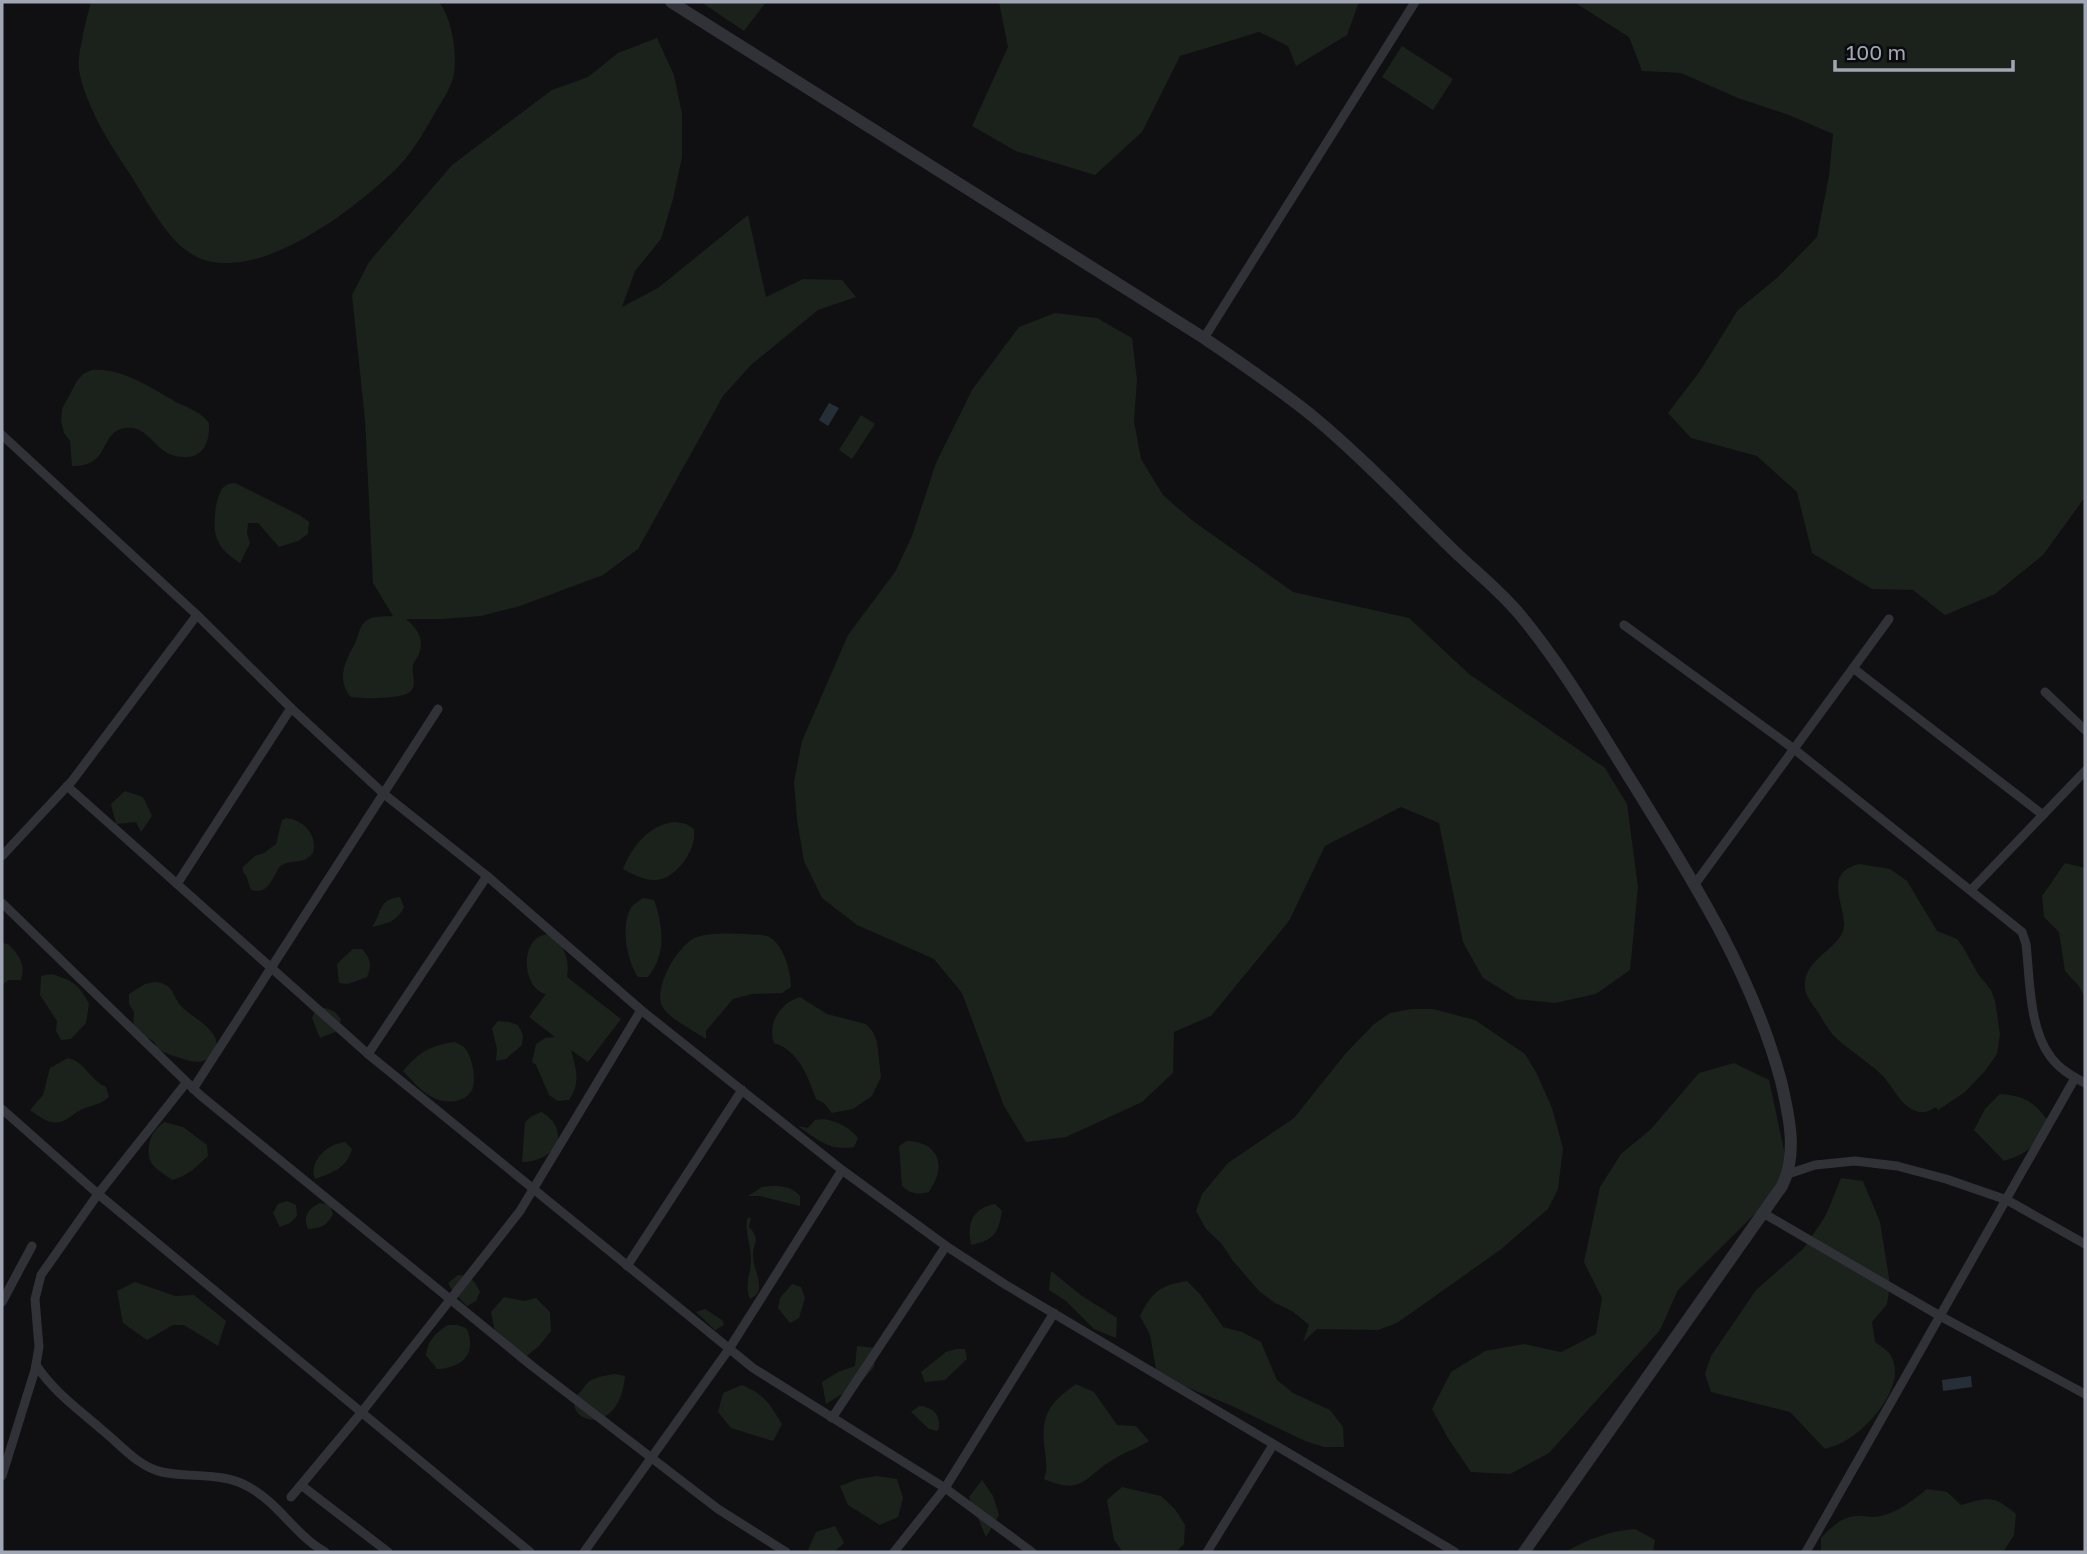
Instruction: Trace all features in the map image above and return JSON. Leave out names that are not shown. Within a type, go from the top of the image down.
[{"type":"street","points":[[671,2],[1204,338],[1266,380],[1317,420],[1359,457],[1520,614],[1576,692],[1695,884],[1745,981],[1774,1057],[1787,1105],[1791,1161],[1788,1174],[1524,1552]]},
{"type":"street","points":[[1204,338],[1415,2]]},
{"type":"street","points":[[2,435],[198,615],[291,708],[384,794],[486,876],[641,1010],[842,1170],[946,1247],[1455,1552]]},
{"type":"street","points":[[2,856],[67,786],[198,615]]},
{"type":"street","points":[[1695,884],[1889,619]]},
{"type":"street","points":[[1624,625],[1794,749],[2022,932],[2026,944],[2036,1030],[2050,1056],[2064,1071],[2085,1083]]},
{"type":"street","points":[[1853,668],[2043,815]]},
{"type":"street","points":[[2045,692],[2085,730]]},
{"type":"street","points":[[177,884],[291,708]]},
{"type":"street","points":[[2,1476],[30,1392],[36,1365],[39,1347],[35,1299],[41,1275],[97,1194],[190,1086],[272,968],[438,709]]},
{"type":"street","points":[[1971,890],[2085,771]]},
{"type":"street","points":[[67,786],[368,1054],[729,1349],[753,1368],[945,1488],[1032,1552]]},
{"type":"street","points":[[368,1054],[486,876]]},
{"type":"street","points":[[2,903],[190,1086],[449,1300],[652,1459],[718,1509],[786,1552]]},
{"type":"street","points":[[291,1497],[361,1413],[520,1211],[641,1010]]},
{"type":"street","points":[[1807,1552],[2076,1078]]},
{"type":"street","points":[[627,1266],[742,1090]]},
{"type":"street","points":[[2,1109],[97,1194],[530,1552]]},
{"type":"street","points":[[1788,1174],[1815,1165],[1855,1161],[1897,1166],[2007,1200],[2085,1244]]},
{"type":"street","points":[[584,1552],[729,1349],[842,1170]]},
{"type":"street","points":[[1763,1213],[1940,1316],[2085,1394]]},
{"type":"street","points":[[2,1301],[32,1246]]},
{"type":"street","points":[[832,1418],[946,1247]]},
{"type":"street","points":[[894,1552],[945,1488],[1054,1313]]},
{"type":"street","points":[[36,1365],[58,1394],[134,1458],[160,1472],[213,1477],[246,1484],[309,1541],[325,1552]]},
{"type":"street","points":[[1207,1552],[1273,1445]]},
{"type":"street","points":[[301,1485],[388,1552]]},
{"type":"shaded area","points":[[91,2],[439,2],[453,36],[454,73],[444,98],[408,155],[379,185],[355,204],[300,241],[271,254],[242,262],[214,262],[190,253],[163,225],[110,144],[97,119],[85,93],[79,69]]},
{"type":"shaded area","points":[[701,2],[766,2],[744,31]]},
{"type":"shaded area","points":[[999,2],[1359,2],[1347,35],[1296,66],[1288,46],[1259,32],[1180,56],[1142,132],[1095,175],[1016,151],[972,126],[1008,47]]},
{"type":"shaded area","points":[[1574,2],[2085,2],[2085,497],[2043,555],[1995,594],[1945,615],[1913,590],[1872,589],[1812,553],[1797,492],[1757,456],[1691,438],[1668,413],[1700,371],[1738,310],[1778,277],[1817,237],[1829,176],[1833,134],[1681,73],[1642,71],[1629,37]]},
{"type":"shaded area","points":[[657,38],[674,75],[682,114],[682,157],[661,239],[635,271],[622,307],[658,288],[748,215],[766,297],[803,279],[842,280],[856,297],[818,310],[751,365],[723,396],[638,549],[603,575],[520,606],[481,616],[406,619],[417,630],[421,640],[413,666],[414,683],[410,692],[391,697],[351,697],[346,691],[343,678],[361,626],[372,618],[393,616],[373,583],[365,420],[352,295],[369,262],[452,165],[552,90],[588,77],[618,53]]},
{"type":"shaded area","points":[[1402,46],[1453,79],[1433,110],[1382,77]]},
{"type":"shaded area","points":[[1055,313],[1097,318],[1132,338],[1137,380],[1134,421],[1141,459],[1163,495],[1193,521],[1293,592],[1409,618],[1469,674],[1605,768],[1627,804],[1638,887],[1630,970],[1596,994],[1555,1003],[1517,999],[1483,978],[1463,942],[1439,823],[1401,807],[1325,846],[1289,921],[1211,1016],[1174,1032],[1173,1073],[1142,1102],[1066,1137],[1026,1142],[1004,1106],[962,993],[934,959],[857,925],[822,898],[804,861],[794,782],[802,741],[848,635],[895,572],[912,536],[936,463],[972,390],[1019,327]]},
{"type":"shaded area","points":[[92,370],[126,376],[198,413],[209,423],[205,446],[196,455],[189,457],[172,455],[140,430],[126,428],[111,435],[93,461],[72,466],[70,441],[64,433],[61,421],[62,409],[77,381]]},
{"type":"shaded area","points":[[829,403],[839,408],[828,426],[819,420]]},
{"type":"shaded area","points":[[861,415],[875,424],[852,459],[839,450]]},
{"type":"shaded area","points":[[235,483],[301,516],[309,522],[308,534],[298,541],[279,547],[258,523],[248,523],[250,543],[240,563],[237,561],[221,547],[215,534],[215,511],[219,495],[225,486]]},
{"type":"shaded area","points":[[125,791],[143,797],[152,816],[141,832],[136,822],[116,824],[111,804]]},
{"type":"shaded area","points":[[286,818],[308,829],[313,840],[313,853],[301,861],[280,866],[266,888],[251,890],[243,867],[255,856],[276,844],[282,820]]},
{"type":"shaded area","points":[[675,822],[694,829],[691,849],[678,868],[657,880],[641,878],[623,869],[631,852],[643,838],[658,827]]},
{"type":"shaded area","points":[[2065,863],[2085,868],[2085,998],[2079,986],[2065,971],[2059,932],[2044,917],[2042,896]]},
{"type":"shaded area","points":[[1859,864],[1890,869],[1907,881],[1937,931],[1957,939],[1963,947],[1978,974],[1991,990],[1995,1001],[2000,1034],[1997,1054],[1965,1092],[1938,1110],[1936,1107],[1919,1112],[1906,1105],[1883,1076],[1833,1035],[1805,989],[1810,968],[1839,939],[1843,931],[1839,880],[1849,868]]},
{"type":"shaded area","points":[[400,897],[404,907],[399,916],[372,927],[384,904]]},
{"type":"shaded area","points":[[643,898],[654,900],[662,939],[654,968],[648,977],[638,977],[628,952],[626,922],[633,905]]},
{"type":"shaded area","points":[[549,934],[559,942],[565,953],[567,977],[621,1019],[588,1062],[571,1050],[576,1070],[575,1088],[569,1100],[558,1101],[549,1095],[536,1065],[532,1062],[536,1044],[545,1038],[555,1037],[529,1017],[546,994],[539,991],[530,979],[528,954],[536,939]]},
{"type":"shaded area","points":[[747,934],[767,936],[779,946],[788,967],[791,987],[782,993],[752,994],[733,999],[706,1031],[706,1039],[665,1011],[660,998],[664,977],[676,956],[697,937]]},
{"type":"shaded area","points":[[2,943],[8,944],[15,952],[23,969],[21,980],[9,980],[2,985]]},
{"type":"shaded area","points":[[353,949],[362,949],[370,962],[367,977],[348,984],[339,983],[337,964]]},
{"type":"shaded area","points":[[51,974],[74,984],[89,1004],[86,1023],[71,1039],[61,1040],[56,1031],[57,1021],[40,995],[41,976]]},
{"type":"shaded area","points":[[155,982],[169,987],[181,1006],[213,1034],[216,1048],[208,1059],[196,1062],[172,1055],[158,1049],[151,1040],[133,1032],[134,1012],[129,1004],[129,994],[145,984]]},
{"type":"shaded area","points":[[800,997],[827,1014],[866,1024],[873,1032],[877,1042],[881,1077],[872,1096],[853,1109],[832,1113],[824,1103],[816,1099],[806,1073],[796,1058],[790,1051],[774,1043],[772,1029],[777,1015],[787,1004]]},
{"type":"shaded area","points":[[326,1008],[341,1019],[338,1031],[320,1038],[312,1018],[316,1009]]},
{"type":"shaded area","points":[[1433,1009],[1475,1020],[1525,1054],[1552,1108],[1563,1148],[1558,1189],[1548,1209],[1500,1250],[1397,1323],[1378,1330],[1317,1329],[1303,1342],[1309,1325],[1259,1291],[1222,1244],[1206,1229],[1196,1211],[1202,1194],[1228,1163],[1294,1118],[1346,1053],[1373,1025],[1390,1013]]},
{"type":"shaded area","points":[[498,1021],[518,1025],[523,1035],[522,1045],[506,1059],[496,1061],[497,1049],[492,1028]]},
{"type":"shaded area","points":[[455,1042],[464,1047],[469,1056],[474,1074],[473,1086],[464,1098],[442,1101],[424,1092],[403,1071],[426,1050]]},
{"type":"shaded area","points":[[68,1058],[79,1063],[106,1087],[109,1097],[60,1122],[42,1119],[30,1110],[43,1095],[50,1068]]},
{"type":"shaded area","points":[[1734,1063],[1769,1080],[1787,1164],[1769,1200],[1678,1290],[1660,1330],[1549,1453],[1510,1474],[1471,1472],[1432,1409],[1451,1372],[1485,1351],[1524,1344],[1561,1352],[1596,1334],[1602,1298],[1584,1262],[1600,1187],[1621,1154],[1651,1129],[1699,1073]]},
{"type":"shaded area","points":[[2000,1094],[2028,1101],[2049,1122],[2031,1147],[2004,1161],[1974,1130],[1985,1109]]},
{"type":"shaded area","points":[[541,1112],[550,1118],[555,1126],[558,1146],[541,1158],[522,1162],[525,1122]]},
{"type":"shaded area","points":[[824,1119],[839,1123],[851,1131],[858,1138],[854,1147],[831,1146],[798,1126],[808,1128],[815,1120]]},
{"type":"shaded area","points":[[164,1122],[183,1127],[207,1145],[208,1156],[188,1173],[172,1180],[154,1166],[149,1158],[152,1136]]},
{"type":"shaded area","points":[[907,1141],[926,1145],[935,1153],[939,1165],[929,1192],[914,1193],[902,1186],[899,1146]]},
{"type":"shaded area","points":[[345,1142],[352,1149],[343,1165],[315,1179],[314,1166],[321,1154],[332,1146]]},
{"type":"shaded area","points":[[1841,1178],[1863,1181],[1880,1222],[1890,1284],[1887,1304],[1872,1322],[1875,1342],[1891,1356],[1895,1367],[1890,1392],[1875,1416],[1855,1435],[1825,1449],[1790,1412],[1711,1392],[1705,1374],[1711,1356],[1756,1290],[1804,1248],[1826,1215]]},
{"type":"shaded area","points":[[778,1186],[792,1190],[800,1196],[800,1206],[760,1196],[748,1196],[762,1187]]},
{"type":"shaded area","points":[[287,1201],[296,1205],[297,1216],[280,1227],[273,1213],[278,1204]]},
{"type":"shaded area","points":[[320,1203],[330,1205],[333,1214],[323,1226],[308,1229],[308,1213]]},
{"type":"shaded area","points":[[995,1204],[1002,1211],[997,1230],[985,1241],[971,1245],[972,1218],[987,1206]]},
{"type":"shaded area","points":[[751,1217],[749,1227],[756,1239],[753,1258],[759,1286],[755,1296],[750,1299],[748,1284],[751,1259],[747,1219]]},
{"type":"shaded area","points":[[1051,1271],[1082,1296],[1117,1318],[1116,1338],[1094,1329],[1066,1301],[1049,1290]]},
{"type":"shaded area","points":[[458,1275],[472,1280],[480,1292],[476,1301],[467,1306],[448,1283]]},
{"type":"shaded area","points":[[1187,1281],[1200,1294],[1223,1327],[1242,1332],[1261,1342],[1277,1380],[1293,1393],[1330,1410],[1343,1427],[1344,1447],[1324,1447],[1305,1441],[1230,1405],[1157,1375],[1150,1335],[1140,1316],[1158,1291]]},
{"type":"shaded area","points":[[135,1282],[175,1296],[194,1295],[226,1321],[218,1346],[184,1325],[173,1325],[147,1340],[123,1323],[117,1291]]},
{"type":"shaded area","points":[[792,1284],[801,1287],[805,1298],[799,1318],[790,1323],[778,1308],[780,1298]]},
{"type":"shaded area","points":[[504,1297],[524,1301],[536,1298],[550,1312],[551,1331],[539,1346],[523,1359],[503,1346],[494,1329],[491,1312]]},
{"type":"shaded area","points":[[705,1309],[722,1320],[724,1325],[715,1330],[696,1312]]},
{"type":"shaded area","points":[[448,1325],[467,1329],[470,1346],[465,1358],[460,1362],[437,1369],[426,1355],[428,1345],[433,1337]]},
{"type":"shaded area","points":[[857,1346],[876,1348],[874,1367],[861,1382],[826,1404],[822,1382],[855,1366]]},
{"type":"shaded area","points":[[965,1349],[967,1359],[945,1380],[925,1382],[921,1372],[946,1352]]},
{"type":"shaded area","points":[[615,1374],[625,1376],[621,1396],[614,1409],[595,1420],[579,1414],[575,1407],[575,1398],[587,1383]]},
{"type":"shaded area","points":[[1971,1376],[1972,1387],[1943,1391],[1942,1380]]},
{"type":"shaded area","points":[[1076,1384],[1094,1392],[1117,1425],[1136,1426],[1149,1441],[1114,1459],[1082,1482],[1067,1486],[1044,1479],[1044,1429],[1048,1412],[1059,1398]]},
{"type":"shaded area","points":[[742,1385],[766,1400],[782,1424],[773,1441],[731,1428],[718,1412],[723,1393]]},
{"type":"shaded area","points":[[919,1406],[936,1413],[938,1431],[929,1429],[911,1412]]},
{"type":"shaded area","points":[[877,1476],[897,1479],[903,1498],[898,1517],[880,1525],[848,1505],[840,1486]]},
{"type":"shaded area","points":[[982,1480],[993,1496],[999,1515],[986,1537],[969,1497]]},
{"type":"shaded area","points":[[1122,1487],[1161,1496],[1175,1509],[1185,1525],[1184,1544],[1176,1552],[1123,1552],[1114,1540],[1107,1500]]},
{"type":"shaded area","points":[[1927,1489],[1947,1492],[1961,1505],[1990,1499],[2002,1503],[2016,1514],[2014,1535],[2003,1552],[1821,1552],[1821,1538],[1842,1520],[1852,1516],[1874,1517],[1889,1513],[1903,1507]]},
{"type":"shaded area","points":[[835,1526],[844,1543],[834,1552],[808,1550],[816,1532]]},
{"type":"shaded area","points":[[1635,1529],[1655,1540],[1653,1552],[1566,1552],[1599,1536]]}]
